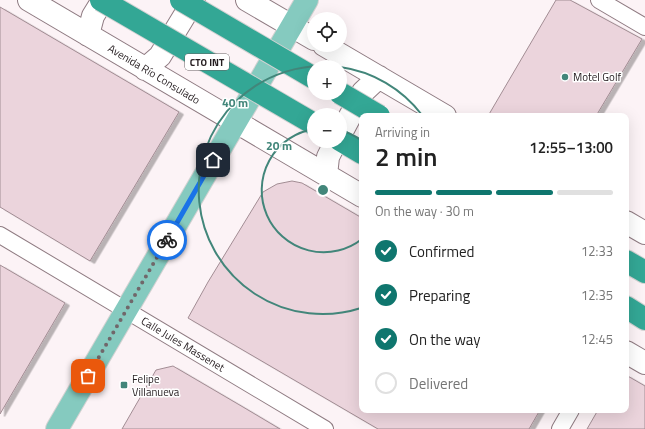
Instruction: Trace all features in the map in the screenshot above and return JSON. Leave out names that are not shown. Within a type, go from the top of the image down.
[{"type":"highway","name":"CTO INT","points":[[102,0],[307,120]]},
{"type":"highway","points":[[181,0],[307,74]]},
{"type":"highway","points":[[347,97],[374,113]]},
{"type":"highway","points":[[347,144],[359,150]]},
{"type":"highway","points":[[629,263],[645,272]]},
{"type":"highway","points":[[629,309],[645,319]]},
{"type":"main road","name":"Avenida Río Consulado","points":[[29,0],[359,194]]},
{"type":"main road","points":[[88,35],[93,16],[102,0]]},
{"type":"main road","points":[[145,69],[160,56],[194,0]]},
{"type":"main road","points":[[247,0],[307,35]]},
{"type":"main road","points":[[57,429],[307,0]]},
{"type":"main road","points":[[336,52],[440,113]]},
{"type":"main road","points":[[347,122],[364,92],[379,77]]},
{"type":"main road","points":[[326,175],[328,157],[332,148]]},
{"type":"main road","points":[[629,224],[645,233]]},
{"type":"main road","points":[[629,354],[645,363]]},
{"type":"street","points":[[599,0],[645,28]]},
{"type":"street","name":"Calle Jules Massenet","points":[[0,236],[325,429]]},
{"type":"street","points":[[560,429],[569,413]]},
{"type":"building","name":"Motel Golf","points":[[556,0],[570,0],[642,39],[598,113],[490,113]]},
{"type":"building","points":[[0,7],[179,112],[90,261],[0,207]]},
{"type":"building","points":[[292,181],[302,183],[359,216],[359,413],[538,413],[529,429],[378,429],[188,318],[208,282],[263,192],[277,184]]},
{"type":"building","points":[[0,265],[65,303],[0,414]]},
{"type":"building","points":[[173,366],[280,429],[122,429],[156,370]]},
{"type":"building","points":[[629,377],[645,386],[645,429],[587,429],[596,413],[629,413]]},
{"type":"way so far","points":[[88,376],[167,240]]},
{"type":"place","name":"Motel Golf","points":[[565,77]]},
{"type":"place","name":"Felipe Villanueva","points":[[124,385]]},
{"type":"route","points":[[167,240],[213,160]]}]
